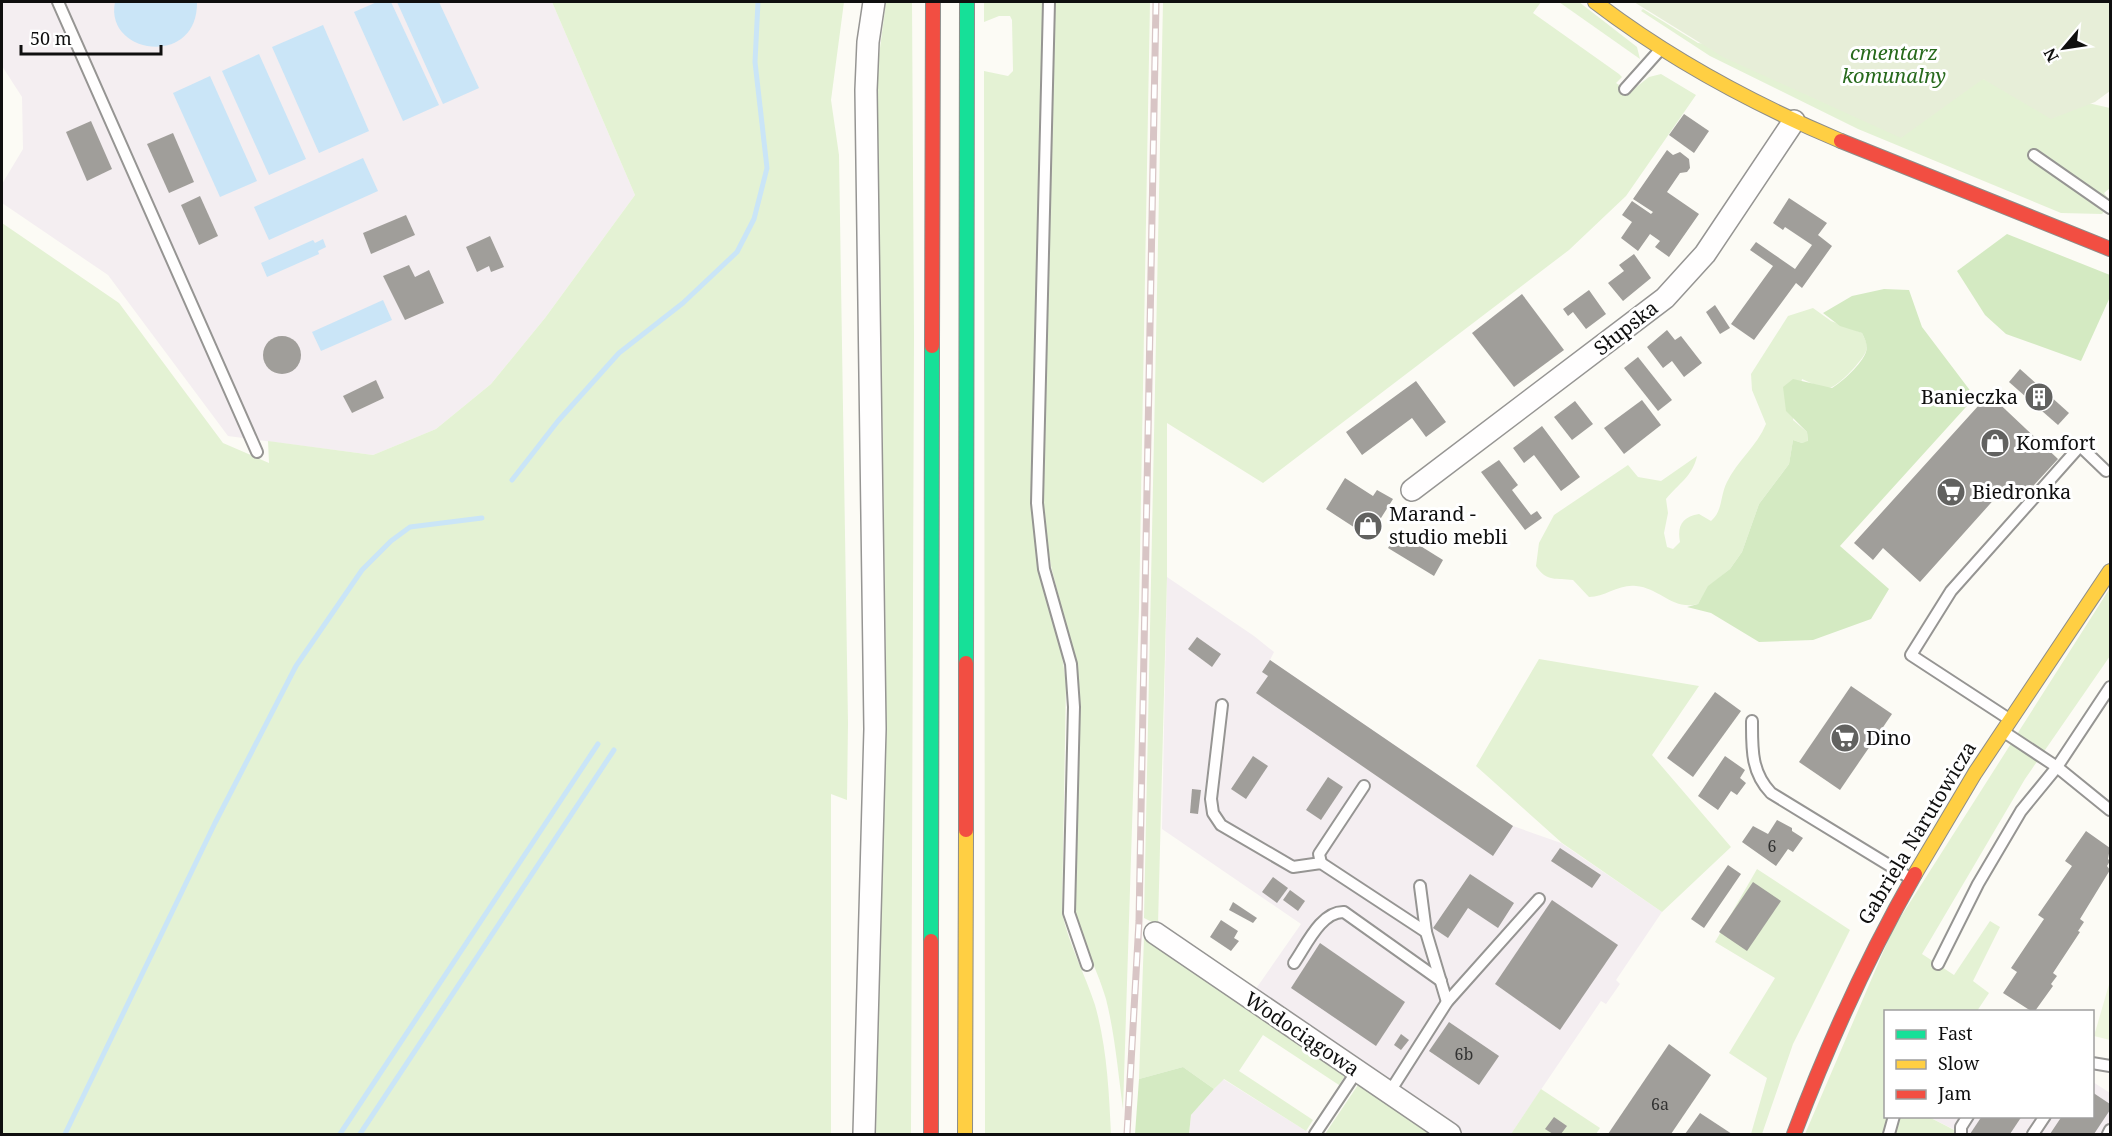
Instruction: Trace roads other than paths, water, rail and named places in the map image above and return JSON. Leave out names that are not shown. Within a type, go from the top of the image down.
[{"type":"main road","points":[[931,1134],[933,2]]},
{"type":"main road","points":[[964,1134],[967,2]]},
{"type":"main road","points":[[1595,2],[1659,51],[1740,97],[1794,121],[2106,244]]},
{"type":"main road","name":"Gabriela Narutowicza","points":[[1794,1134],[1844,1008],[1910,879],[2005,725],[2110,571]]},
{"type":"street","points":[[864,1134],[875,729],[866,90],[868,42],[874,2]]},
{"type":"street","name":"Słupska","points":[[1412,490],[1665,298],[1705,254],[1794,121]]},
{"type":"street","name":"Wodociągowa","points":[[1155,933],[1450,1134]]},
{"type":"lane","points":[[58,2],[257,452]]},
{"type":"lane","points":[[1049,2],[1038,514],[1044,569],[1071,664],[1074,706],[1069,913],[1087,965]]},
{"type":"lane","points":[[1625,89],[1659,51]]},
{"type":"lane","points":[[2034,154],[2110,208]]},
{"type":"lane","points":[[2106,471],[2080,446],[1951,591],[1911,655],[2005,725],[2110,810]]},
{"type":"lane","points":[[1938,964],[1978,884],[2022,811],[2057,767],[2110,687]]},
{"type":"lane","points":[[1222,705],[1211,799],[1213,813],[1221,825],[1293,867],[1321,863],[1426,932]]},
{"type":"lane","points":[[1752,721],[1755,770],[1771,793],[1910,879]]},
{"type":"lane","points":[[1321,863],[1319,854],[1364,786]]},
{"type":"lane","points":[[1420,886],[1426,932],[1447,1002]]},
{"type":"lane","points":[[1389,1093],[1447,1002],[1539,899]]},
{"type":"lane","points":[[1294,963],[1323,921],[1337,911],[1344,912],[1441,981]]},
{"type":"lane","points":[[2094,1063],[2110,1066]]},
{"type":"lane","points":[[1315,1134],[1357,1071]]},
{"type":"lane","points":[[1889,1134],[1893,1118]]},
{"type":"lane","points":[[1961,1134],[1961,1127],[1967,1118]]},
{"type":"lane","points":[[2033,1134],[2044,1118]]},
{"type":"lane","points":[[2108,1134],[2110,1130]]},
{"type":"water","points":[[115,2],[197,2],[193,23],[183,37],[169,45],[152,47],[136,43],[123,34],[115,20]]},
{"type":"water","points":[[377,2],[391,2],[439,105],[403,121],[354,12]]},
{"type":"water","points":[[397,2],[439,2],[479,88],[443,104]]},
{"type":"water","points":[[323,25],[369,131],[319,153],[272,47]]},
{"type":"water","points":[[259,54],[306,159],[269,175],[222,71]]},
{"type":"water","points":[[210,76],[257,181],[220,197],[173,93]]},
{"type":"water","points":[[363,158],[378,191],[269,240],[254,207]]},
{"type":"water","points":[[323,239],[326,247],[318,251],[319,254],[267,277],[261,263],[313,240],[315,243]]},
{"type":"water","points":[[383,300],[392,320],[321,351],[312,332]]},
{"type":"waterway","points":[[512,480],[558,421],[619,353],[683,303],[737,252],[754,219],[767,168],[755,62],[758,2]]},
{"type":"waterway","points":[[65,1134],[215,823],[296,666],[362,570],[391,541],[410,527],[482,518]]},
{"type":"waterway","points":[[340,1134],[598,744]]},
{"type":"waterway","points":[[360,1134],[614,750]]},
{"type":"railway","points":[[1127,1134],[1139,921],[1156,2]]},
{"type":"place","name":"Banieczka","points":[[2039,397]]},
{"type":"place","name":"Komfort","points":[[1995,443]]},
{"type":"place","name":"Biedronka","points":[[1951,492]]},
{"type":"place","name":"Marand - studio mebli","points":[[1368,526]]},
{"type":"place","name":"Dino","points":[[1845,738]]},
{"type":"park label","name":"cmentarz komunalny","points":[[1894,64]]}]
